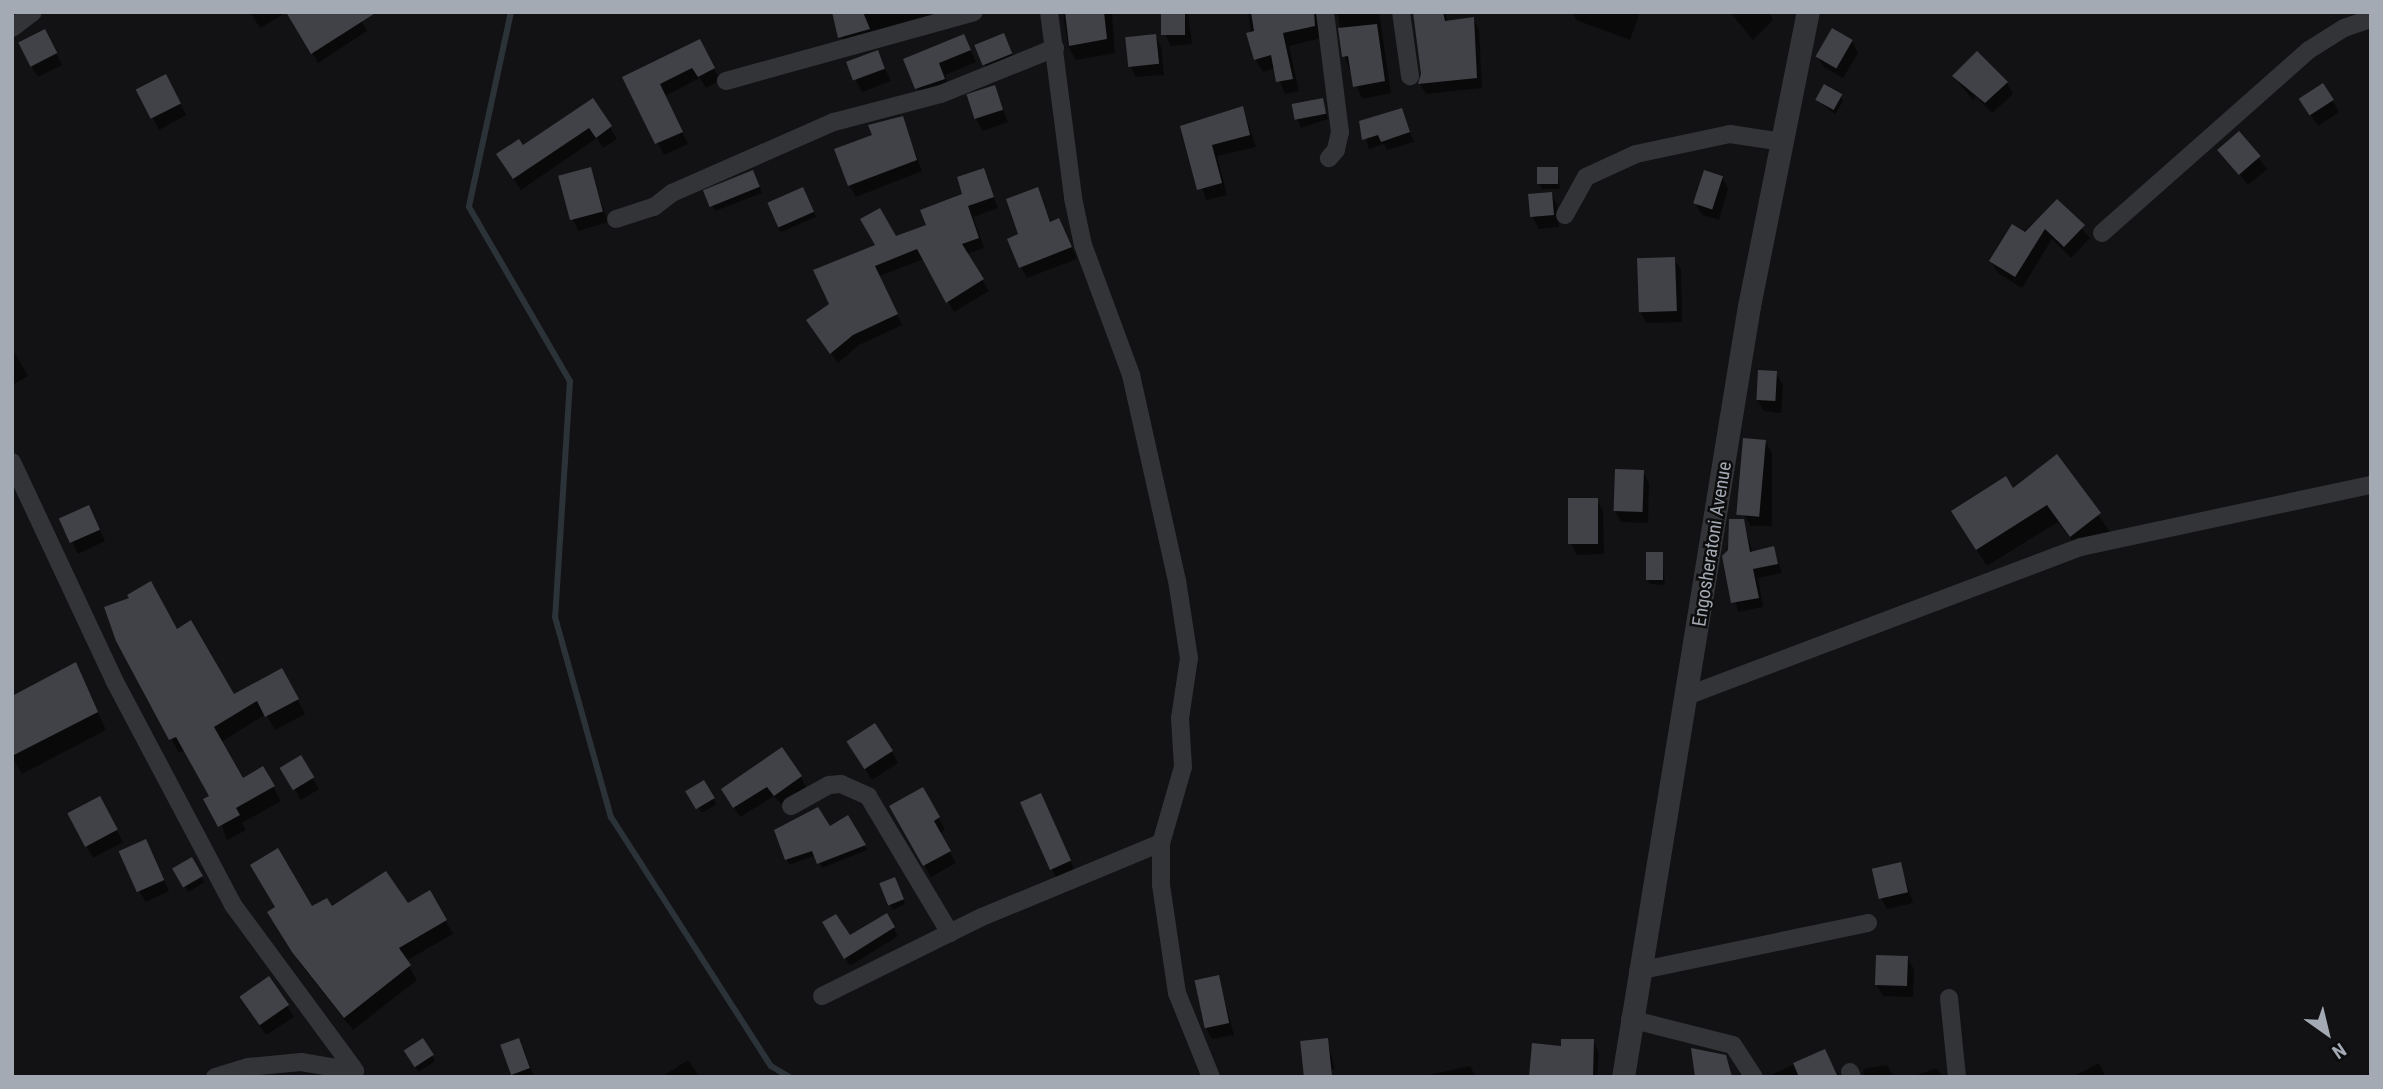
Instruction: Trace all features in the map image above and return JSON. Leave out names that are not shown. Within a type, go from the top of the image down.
[{"type":"street","points":[[12,28],[33,12]]},
{"type":"street","points":[[726,80],[974,12]]},
{"type":"street","points":[[1049,12],[1073,198],[1083,245],[1130,375],[1177,580],[1189,659],[1181,718],[1183,767],[1161,843],[1161,886],[1177,993],[1210,1077]]},
{"type":"street","points":[[1325,12],[1340,132],[1336,150],[1329,158]]},
{"type":"street","points":[[1401,12],[1409,76]]},
{"type":"street","name":"Engosheratoni Avenue","points":[[1623,1077],[1638,971],[1689,695],[1749,306],[1808,12]]},
{"type":"street","points":[[2102,233],[2309,50],[2344,28],[2370,20],[2367,12]]},
{"type":"street","points":[[616,219],[654,207],[672,193],[834,122],[941,94],[1055,48]]},
{"type":"street","points":[[1565,215],[1586,177],[1636,155],[1730,134],[1782,142]]},
{"type":"street","points":[[12,462],[114,680],[233,905],[356,1072]]},
{"type":"street","points":[[1689,695],[2081,547],[2371,485]]},
{"type":"street","points":[[791,806],[829,785],[841,784],[867,796],[950,933]]},
{"type":"street","points":[[822,996],[950,933],[1161,843]]},
{"type":"street","points":[[1638,971],[1868,923]]},
{"type":"street","points":[[1949,998],[1957,1077]]},
{"type":"street","points":[[1630,1019],[1733,1045],[1754,1077]]},
{"type":"street","points":[[215,1077],[248,1067],[301,1062],[356,1072]]},
{"type":"building","points":[[286,12],[377,12],[311,54]]},
{"type":"building","points":[[832,12],[863,12],[870,29],[838,38]]},
{"type":"building","points":[[1065,12],[1104,12],[1107,39],[1069,46]]},
{"type":"building","points":[[1161,12],[1185,12],[1185,35],[1161,35]]},
{"type":"building","points":[[1251,12],[1314,12],[1315,26],[1283,33],[1293,79],[1276,82],[1271,55],[1254,60],[1246,33],[1254,31]]},
{"type":"building","points":[[1413,12],[1443,12],[1445,21],[1474,17],[1477,78],[1418,84],[1421,74]]},
{"type":"building","points":[[1377,24],[1385,81],[1353,87],[1348,56],[1342,57],[1338,28]]},
{"type":"building","points":[[1832,28],[1853,40],[1836,69],[1816,57]]},
{"type":"building","points":[[45,29],[57,53],[31,67],[18,43]]},
{"type":"building","points":[[1004,33],[1012,53],[983,65],[974,45]]},
{"type":"building","points":[[964,34],[971,50],[939,63],[945,79],[915,89],[903,59]]},
{"type":"building","points":[[1156,34],[1159,64],[1128,67],[1125,37]]},
{"type":"building","points":[[700,39],[715,68],[698,77],[692,68],[660,84],[683,132],[655,144],[622,77]]},
{"type":"building","points":[[878,50],[885,69],[853,80],[846,62]]},
{"type":"building","points":[[1977,51],[2008,82],[1985,103],[1952,76]]},
{"type":"building","points":[[166,74],[181,103],[151,119],[136,89]]},
{"type":"building","points":[[2323,83],[2334,100],[2310,116],[2299,99]]},
{"type":"building","points":[[1824,84],[1842,94],[1834,110],[1815,100]]},
{"type":"building","points":[[995,85],[1003,110],[975,119],[966,94]]},
{"type":"building","points":[[593,98],[612,126],[596,138],[589,128],[513,179],[496,154],[519,139],[523,145]]},
{"type":"building","points":[[1323,98],[1326,114],[1295,120],[1292,104]]},
{"type":"building","points":[[1243,106],[1250,135],[1212,145],[1222,183],[1197,190],[1180,126]]},
{"type":"building","points":[[1402,108],[1410,132],[1381,142],[1378,135],[1362,140],[1359,121]]},
{"type":"building","points":[[903,116],[917,160],[848,186],[834,149],[872,135],[868,125]]},
{"type":"building","points":[[2239,131],[2261,156],[2239,175],[2217,150]]},
{"type":"building","points":[[591,167],[603,211],[570,220],[558,176]]},
{"type":"building","points":[[1537,167],[1558,167],[1558,184],[1537,184]]},
{"type":"building","points":[[984,168],[994,197],[968,206],[979,238],[962,244],[984,279],[946,303],[917,249],[875,266],[898,314],[853,335],[830,354],[806,320],[829,304],[813,270],[875,245],[860,219],[880,208],[896,236],[926,225],[920,210],[962,194],[957,177]]},
{"type":"building","points":[[753,170],[760,187],[710,207],[703,190]]},
{"type":"building","points":[[1704,170],[1723,176],[1712,209],[1693,203]]},
{"type":"building","points":[[803,187],[814,212],[778,228],[767,203]]},
{"type":"building","points":[[1038,187],[1050,222],[1059,218],[1072,247],[1019,268],[1007,239],[1018,234],[1006,199]]},
{"type":"building","points":[[1552,192],[1554,215],[1530,217],[1528,194]]},
{"type":"building","points":[[2057,199],[2085,225],[2064,247],[2045,229],[2015,277],[1989,261],[2012,224],[2025,232]]},
{"type":"building","points":[[1675,257],[1677,311],[1639,312],[1637,258]]},
{"type":"building","points":[[1758,370],[1777,371],[1775,401],[1756,400]]},
{"type":"building","points":[[1743,438],[1766,440],[1759,517],[1736,515]]},
{"type":"building","points":[[2057,454],[2101,513],[2070,537],[2047,505],[1976,550],[1951,511],[2006,476],[2013,488]]},
{"type":"building","points":[[1615,469],[1644,470],[1643,512],[1614,511]]},
{"type":"building","points":[[1568,498],[1598,498],[1598,544],[1568,544]]},
{"type":"building","points":[[89,505],[100,530],[70,543],[59,518]]},
{"type":"building","points":[[1729,519],[1744,519],[1750,552],[1774,546],[1778,564],[1753,569],[1759,598],[1731,603],[1722,556],[1728,550]]},
{"type":"building","points":[[1646,552],[1663,552],[1663,580],[1646,580]]},
{"type":"building","points":[[151,581],[177,629],[191,620],[234,694],[282,668],[299,699],[265,717],[257,701],[214,727],[243,778],[263,766],[275,786],[236,808],[240,815],[218,827],[203,799],[209,796],[176,737],[169,740],[116,641],[104,607],[129,598],[127,595]]},
{"type":"building","points":[[76,662],[98,712],[12,756],[12,696]]},
{"type":"building","points":[[875,723],[893,751],[864,769],[846,742]]},
{"type":"building","points":[[782,747],[802,776],[774,796],[767,787],[733,808],[721,789]]},
{"type":"building","points":[[301,755],[314,777],[293,790],[280,768]]},
{"type":"building","points":[[704,780],[715,798],[696,809],[685,791]]},
{"type":"building","points":[[923,787],[940,817],[934,821],[951,851],[923,866],[889,806]]},
{"type":"building","points":[[1041,793],[1071,861],[1050,870],[1020,802]]},
{"type":"building","points":[[100,796],[118,830],[85,847],[67,813]]},
{"type":"building","points":[[818,807],[830,826],[848,815],[866,845],[817,864],[812,851],[785,860],[774,830]]},
{"type":"building","points":[[146,839],[164,880],[137,892],[119,851]]},
{"type":"building","points":[[278,848],[312,906],[327,898],[332,906],[386,871],[408,903],[430,890],[447,920],[399,948],[411,965],[344,1018],[292,952],[267,912],[275,907],[250,865]]},
{"type":"building","points":[[192,857],[203,876],[183,888],[172,868]]},
{"type":"building","points":[[1901,862],[1908,892],[1879,899],[1872,869]]},
{"type":"building","points":[[895,877],[904,899],[888,906],[879,883]]},
{"type":"building","points":[[887,913],[895,927],[844,959],[822,922],[836,914],[850,935]]},
{"type":"building","points":[[1876,955],[1908,956],[1907,986],[1875,985]]},
{"type":"building","points":[[1219,975],[1229,1023],[1205,1028],[1195,980]]},
{"type":"building","points":[[269,976],[289,1005],[260,1025],[240,997]]},
{"type":"building","points":[[423,1038],[434,1055],[415,1067],[404,1051]]},
{"type":"building","points":[[519,1038],[530,1068],[511,1075],[500,1045]]},
{"type":"building","points":[[1328,1038],[1332,1077],[1304,1077],[1300,1041]]},
{"type":"building","points":[[1561,1039],[1594,1039],[1593,1077],[1529,1077],[1532,1043],[1561,1046]]},
{"type":"building","points":[[1691,1048],[1726,1055],[1732,1077],[1695,1077]]},
{"type":"building","points":[[1825,1049],[1838,1077],[1799,1077],[1793,1063]]},
{"type":"waterway","points":[[511,12],[469,207],[570,381],[555,617],[611,817],[771,1066],[789,1077]]}]
